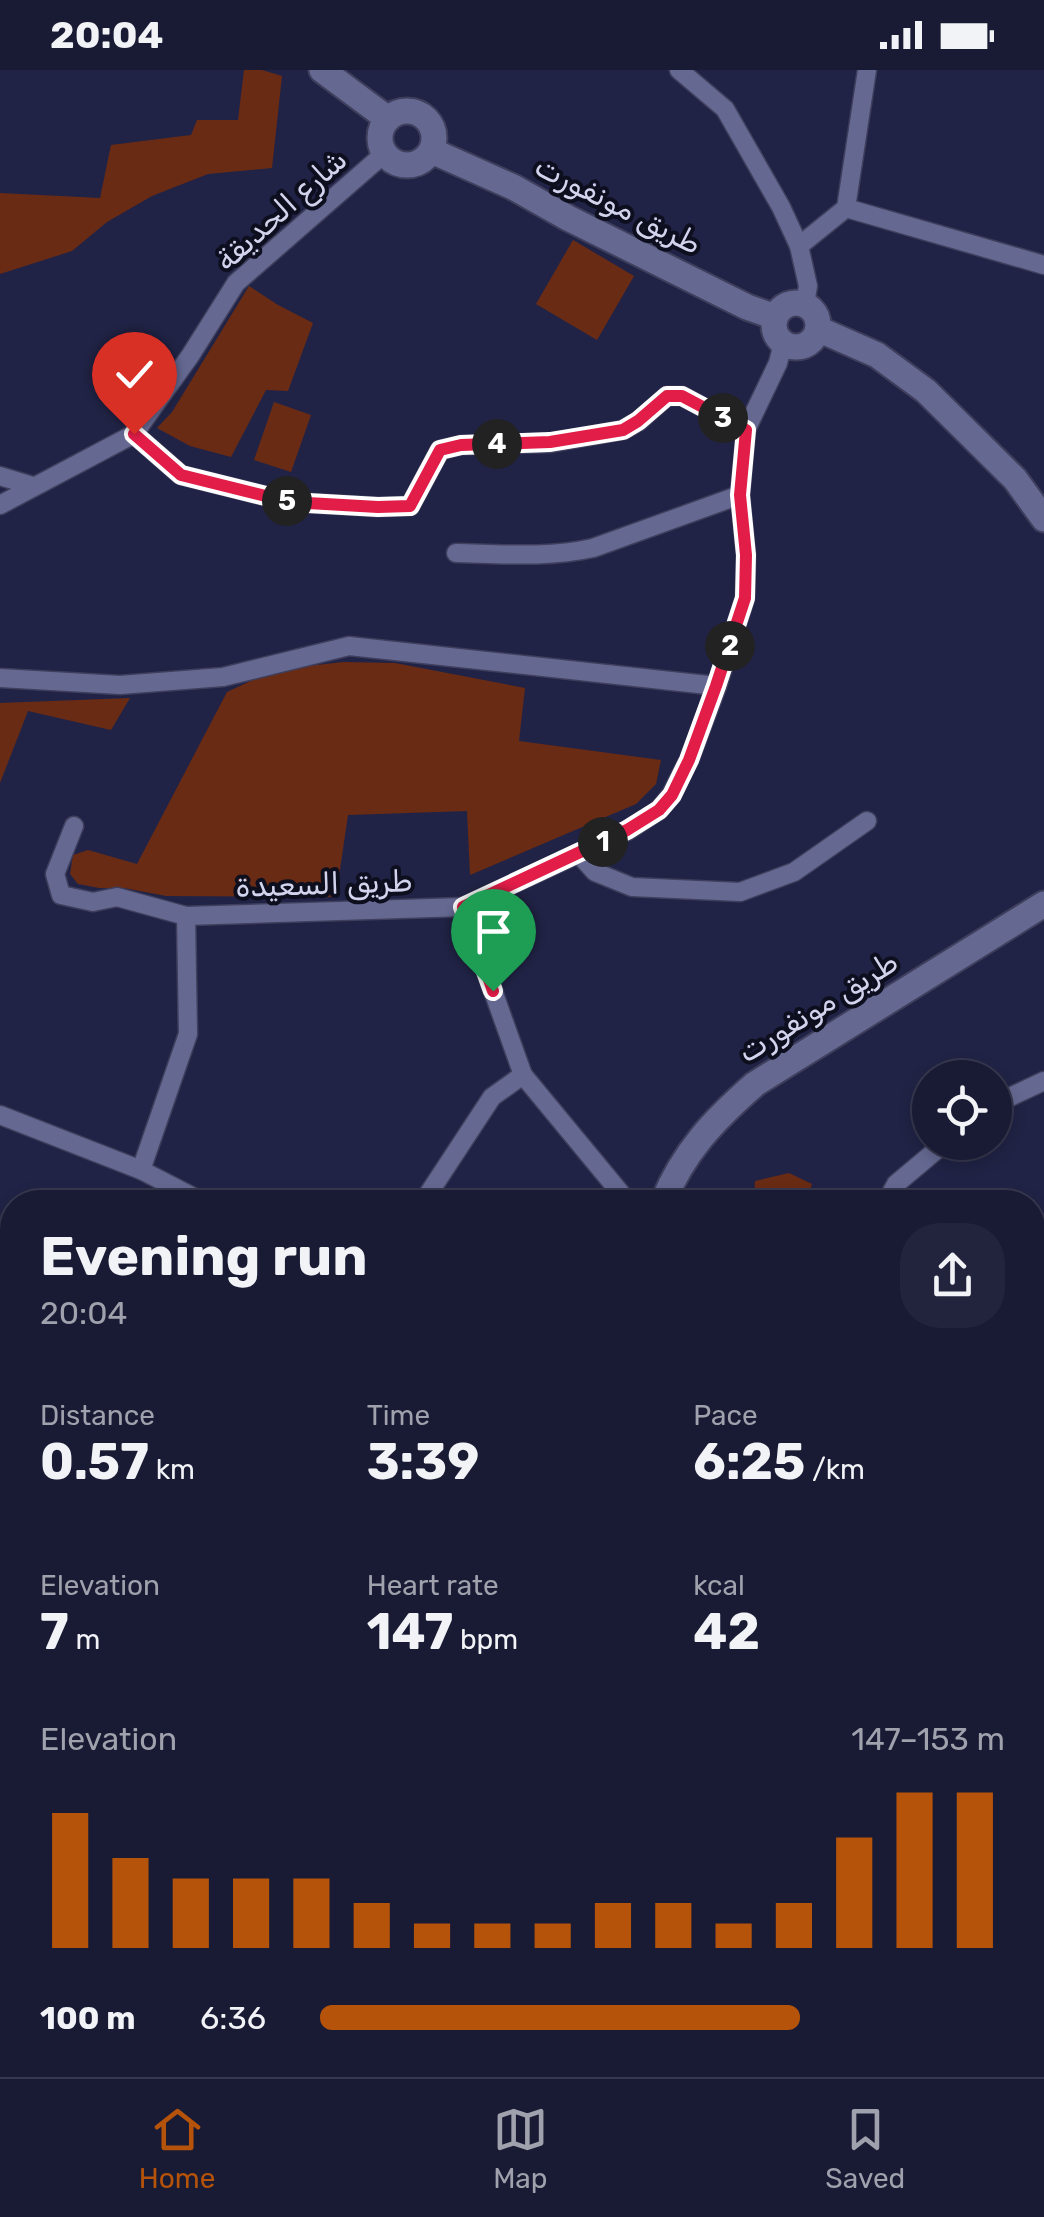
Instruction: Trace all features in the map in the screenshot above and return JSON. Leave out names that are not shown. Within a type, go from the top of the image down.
[{"type":"main road","points":[[322,70],[388,119]]},
{"type":"main road","points":[[403,111],[420,114],[434,134],[432,150],[426,158],[409,165],[391,160],[380,135],[388,119],[403,111]]},
{"type":"main road","name":"طريق مونفورت","points":[[432,150],[513,186],[747,308],[774,317]]},
{"type":"main road","points":[[790,303],[805,304],[816,314],[816,336],[805,346],[783,344],[774,332],[774,317],[790,303]]},
{"type":"main road","points":[[818,329],[877,355],[926,391],[1015,480],[1044,518]]},
{"type":"main road","name":"طريق مونفورت","points":[[668,1190],[696,1141],[755,1084],[1044,904]]},
{"type":"street","points":[[679,70],[726,109],[782,208],[800,246],[808,286],[805,304]]},
{"type":"street","points":[[800,246],[846,208],[867,70]]},
{"type":"street","name":"شارع الحديقة","points":[[0,504],[134,434],[236,283],[385,153]]},
{"type":"street","points":[[846,208],[1044,265]]},
{"type":"street","name":"طريق السعيدة","points":[[74,826],[55,874],[61,894],[92,902],[117,897],[186,916],[463,907],[627,830],[659,810],[672,795],[689,760],[745,598],[746,555],[740,495],[746,430],[783,344]]},
{"type":"street","points":[[134,434],[181,475],[290,502],[378,507],[410,506],[440,450],[461,445],[550,442],[623,430],[667,396],[682,396],[746,430]]},
{"type":"street","points":[[0,476],[33,486]]},
{"type":"street","points":[[456,553],[572,553],[740,495]]},
{"type":"street","points":[[0,678],[120,684],[223,677],[349,646],[716,686]]},
{"type":"street","points":[[578,854],[595,872],[632,887],[740,892],[794,872],[867,821]]},
{"type":"street","points":[[463,907],[523,1075],[618,1190]]},
{"type":"street","points":[[142,1170],[188,1034],[186,916]]},
{"type":"street","points":[[431,1190],[492,1097],[523,1075]]},
{"type":"street","points":[[1012,1096],[1044,1081]]},
{"type":"street","points":[[0,1115],[142,1170],[180,1190]]},
{"type":"street","points":[[893,1190],[925,1160]]},
{"type":"shaded area","points":[[244,70],[282,76],[272,168],[208,174],[152,196],[107,222],[72,251],[0,274],[0,193],[100,198],[111,145],[191,135],[197,120],[238,120]]},
{"type":"shaded area","points":[[573,240],[634,276],[597,340],[536,304]]},
{"type":"shaded area","points":[[249,286],[313,323],[288,391],[266,390],[231,457],[190,446],[157,428],[172,412]]},
{"type":"shaded area","points":[[274,402],[311,415],[291,472],[254,460]]},
{"type":"shaded area","points":[[343,662],[395,663],[525,688],[519,741],[661,760],[656,784],[636,804],[470,875],[467,811],[348,815],[336,897],[166,896],[78,884],[70,874],[73,855],[88,850],[137,864],[227,692],[274,670]]},
{"type":"shaded area","points":[[130,698],[111,730],[28,711],[0,783],[0,703]]},
{"type":"shaded area","points":[[789,1173],[812,1184],[810,1190],[755,1190],[755,1181]]},
{"type":"route","points":[[134,434],[181,475],[290,502],[378,507],[410,506],[440,450],[461,445],[550,442],[623,430],[667,396],[682,396],[746,430],[740,495],[746,555],[745,598],[689,760],[672,795],[659,810],[627,830],[463,907],[493,991]]}]
